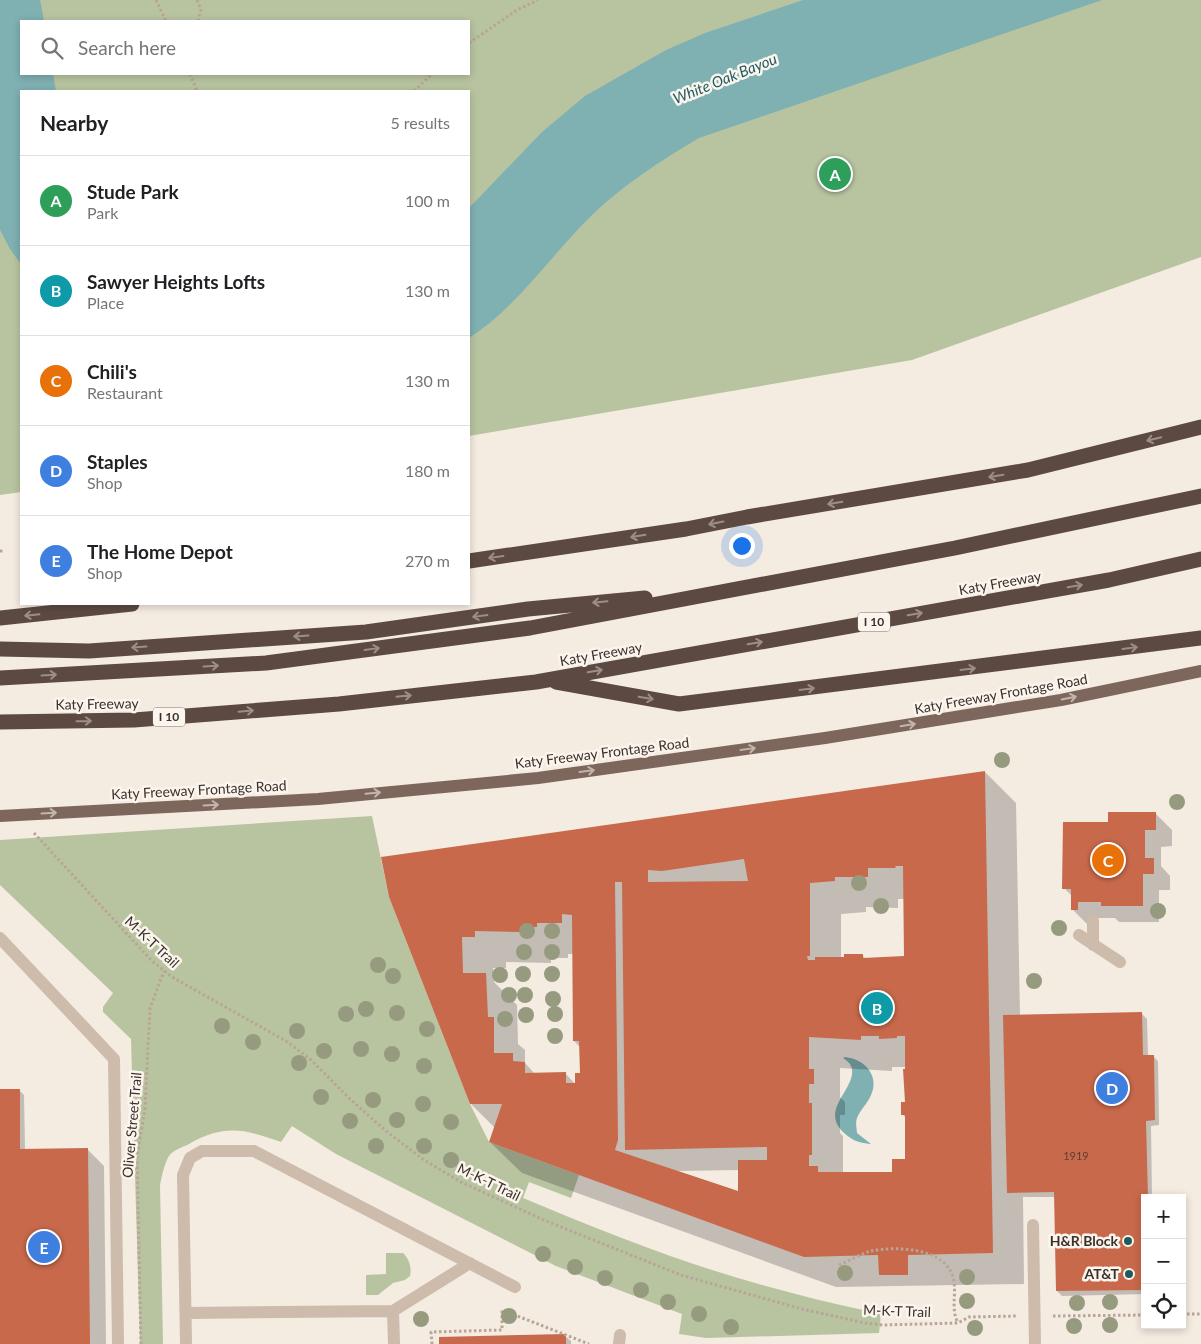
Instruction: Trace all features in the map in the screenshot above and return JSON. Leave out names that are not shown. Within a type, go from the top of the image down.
[{"type":"highway","points":[[470,561],[686,529],[1028,470],[1201,427]]},
{"type":"highway","points":[[0,678],[266,663],[530,628],[955,548],[1201,496]]},
{"type":"highway","name":"Katy Freeway","points":[[0,722],[134,720],[339,704],[541,681],[1109,580],[1201,559]]},
{"type":"highway","points":[[0,649],[89,651],[366,632],[528,610],[753,587]]},
{"type":"highway","points":[[0,618],[123,605]]},
{"type":"highway","points":[[541,681],[679,704],[1201,638]]},
{"type":"main road","name":"Katy Freeway Frontage Road","points":[[0,816],[318,799],[538,778],[825,738],[1061,700],[1201,671]]},
{"type":"lane","points":[[1093,921],[1093,945]]},
{"type":"lane","points":[[1079,935],[1120,962]]},
{"type":"lane","points":[[0,938],[114,1059],[118,1344]]},
{"type":"lane","points":[[186,1344],[184,1175],[190,1158],[202,1151],[254,1151],[515,1287]]},
{"type":"lane","points":[[1033,1225],[1034,1344]]},
{"type":"lane","points":[[186,1313],[393,1311],[470,1263]]},
{"type":"lane","points":[[393,1311],[394,1344]]},
{"type":"path","points":[[156,0],[166,20]]},
{"type":"path","points":[[198,0],[201,9],[198,20]]},
{"type":"path","points":[[470,42],[517,10],[538,0]]},
{"type":"path","points":[[190,75],[197,90]]},
{"type":"path","points":[[415,90],[431,75]]},
{"type":"path","name":"M-K-T Trail","points":[[53,855],[116,924],[164,971],[194,990],[286,1041],[310,1059],[350,1099],[386,1131],[424,1160],[461,1182],[546,1221],[682,1274],[802,1309],[874,1324],[958,1324],[969,1317],[1011,1316]]},
{"type":"path","name":"Oliver Street Trail","points":[[141,1344],[137,1158],[145,1108],[150,1008],[164,971]]},
{"type":"path","points":[[893,1250],[893,1255]]},
{"type":"path","points":[[839,1265],[869,1251],[916,1250],[937,1256],[949,1270],[954,1281],[954,1316],[958,1324]]},
{"type":"path","points":[[432,1344],[431,1332],[502,1330],[502,1310],[589,1344]]},
{"type":"path","points":[[1186,1314],[1201,1314]]},
{"type":"path","points":[[1050,1316],[1141,1315]]},
{"type":"green space","points":[[0,0],[1201,0],[1201,257],[912,360],[470,436],[470,90],[20,90],[20,492],[0,495]]},
{"type":"green space","points":[[372,816],[389,897],[470,1104],[489,1142],[579,1175],[571,1198],[529,1182],[523,1198],[690,1263],[758,1284],[881,1314],[879,1333],[706,1338],[679,1334],[682,1314],[556,1266],[336,1154],[292,1126],[281,1142],[256,1134],[224,1131],[202,1138],[176,1150],[169,1156],[164,1166],[160,1185],[163,1344],[140,1344],[131,1039],[103,1012],[103,1007],[113,993],[0,885],[0,840]]},
{"type":"green space","points":[[386,1253],[403,1253],[410,1263],[410,1276],[405,1280],[393,1283],[378,1295],[366,1295],[366,1275],[386,1274]]},
{"type":"water","points":[[0,0],[40,0],[44,20],[20,20],[20,75],[53,75],[56,90],[20,90],[20,263],[0,230]]},
{"type":"water","name":"White Oak Bayou","points":[[803,0],[1102,0],[699,138],[641,175],[600,207],[517,298],[502,313],[470,337],[470,207],[542,132],[585,96],[666,50],[705,33]]},
{"type":"water","points":[[843,1058],[852,1058],[864,1065],[872,1075],[873,1088],[871,1095],[856,1120],[857,1133],[871,1144],[851,1139],[841,1130],[836,1122],[837,1106],[852,1076],[852,1069],[849,1062]]},
{"type":"building","points":[[985,771],[993,1253],[908,1255],[908,1275],[879,1275],[878,1255],[804,1257],[489,1142],[502,1104],[470,1104],[389,897],[381,857]],"holes":[[[744,859],[748,881],[648,882],[648,870],[662,871]],[[895,866],[903,866],[904,956],[863,958],[863,954],[844,954],[844,957],[815,957],[815,960],[808,960],[807,956],[810,956],[810,883],[835,881],[835,877],[868,877],[868,868],[896,868]],[[615,882],[622,882],[625,1150],[767,1147],[767,1160],[738,1160],[738,1191],[615,1150],[618,1140]],[[562,914],[572,915],[573,1041],[579,1041],[580,1073],[575,1073],[575,1083],[566,1083],[566,1072],[525,1073],[525,1062],[513,1061],[513,1053],[494,1053],[494,1017],[488,1017],[486,973],[463,973],[462,937],[475,937],[475,931],[520,932],[520,927],[537,927],[537,923],[562,923]],[[861,1036],[879,1036],[879,1039],[905,1036],[905,1069],[903,1069],[905,1102],[901,1102],[901,1115],[905,1115],[905,1159],[892,1159],[892,1172],[818,1172],[818,1166],[809,1166],[809,1155],[812,1155],[812,1103],[809,1103],[809,1084],[814,1084],[814,1069],[809,1069],[809,1037],[861,1040]]]},
{"type":"building","points":[[1108,812],[1156,812],[1156,830],[1145,830],[1145,858],[1154,858],[1154,874],[1143,874],[1143,906],[1101,906],[1101,902],[1078,902],[1078,910],[1071,910],[1071,889],[1062,889],[1063,822],[1108,822]]},
{"type":"building","points":[[1142,1012],[1143,1055],[1154,1055],[1155,1120],[1146,1121],[1148,1194],[1141,1194],[1141,1290],[1056,1291],[1054,1192],[1007,1193],[1003,1015]]},
{"type":"building","points":[[0,1089],[20,1089],[20,1149],[88,1148],[90,1344],[0,1344]]},
{"type":"building","points":[[566,1334],[566,1344],[439,1344],[439,1337]]},
{"type":"place","name":"Stude Park","points":[[835,174]]},
{"type":"place","name":"Chili's","points":[[1108,860]]},
{"type":"place","name":"Sawyer Heights Lofts","points":[[877,1008]]},
{"type":"place","name":"Staples","points":[[1112,1088]]},
{"type":"place","name":"H&R Block","points":[[1128,1241]]},
{"type":"place","name":"The Home Depot","points":[[44,1247]]},
{"type":"place","name":"AT&T","points":[[1129,1274]]}]
